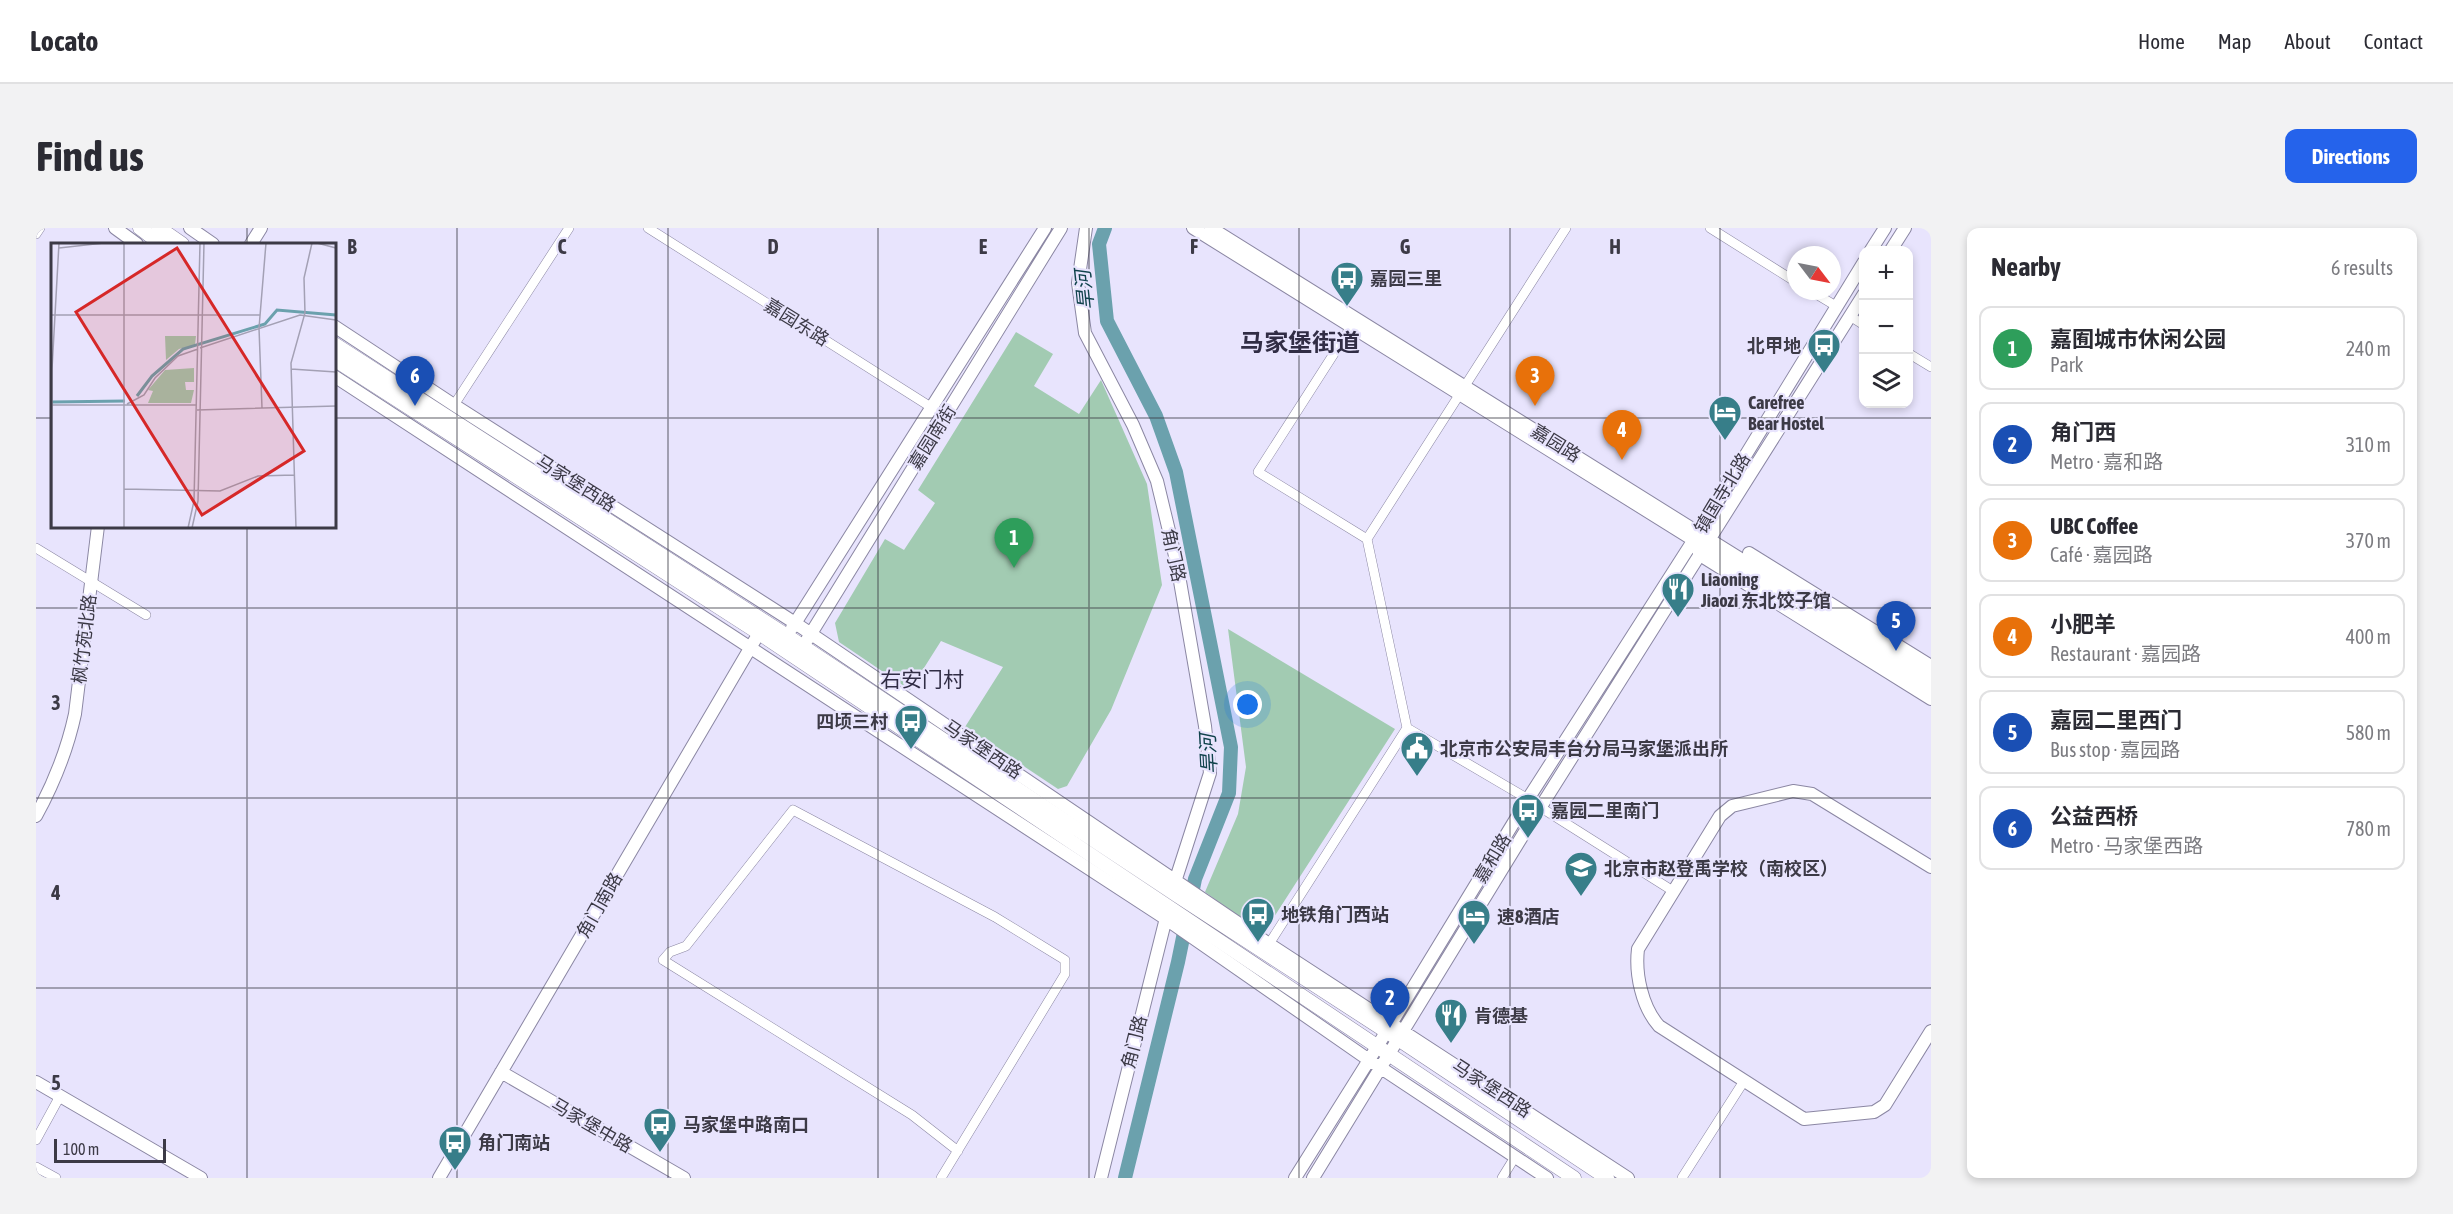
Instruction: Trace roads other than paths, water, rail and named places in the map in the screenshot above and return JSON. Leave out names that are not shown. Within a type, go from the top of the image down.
[{"type":"main road","points":[[140,228],[160,243]]},
{"type":"main road","points":[[159,228],[181,243]]},
{"type":"main road","name":"马家堡西路","points":[[336,345],[803,646],[1173,901]]},
{"type":"main road","name":"马家堡西路","points":[[336,360],[1173,901],[1383,1051],[1574,1178]]},
{"type":"main road","name":"马家堡西路","points":[[1203,921],[1395,1031],[1607,1178]]},
{"type":"street","points":[[36,234],[40,228]]},
{"type":"street","points":[[115,228],[136,243]]},
{"type":"street","points":[[190,228],[212,243]]},
{"type":"street","points":[[251,243],[261,228]]},
{"type":"street","points":[[454,405],[569,228]]},
{"type":"street","name":"嘉园东路","points":[[648,228],[945,416]]},
{"type":"street","name":"嘉园南街","points":[[787,636],[1045,228]]},
{"type":"street","name":"嘉园南街","points":[[803,646],[1061,228]]},
{"type":"street","name":"角门路","points":[[1086,228],[1078,283],[1085,333],[1133,425],[1157,481],[1177,564],[1205,726],[1210,772],[1173,901],[1101,1178]]},
{"type":"street","name":"嘉园路","points":[[1193,228],[1351,327],[1463,390]]},
{"type":"street","name":"嘉园路","points":[[1211,228],[1463,390],[1708,543]]},
{"type":"street","points":[[1269,944],[1407,728],[1367,539],[1566,228]]},
{"type":"street","points":[[1710,228],[1787,276]]},
{"type":"street","points":[[1874,246],[1885,228]]},
{"type":"street","points":[[1894,246],[1905,228]]},
{"type":"street","name":"镇国寺北路","points":[[1696,536],[1859,269]]},
{"type":"street","points":[[1826,300],[1836,306]]},
{"type":"street","name":"镇国寺北路","points":[[1708,543],[1859,300]]},
{"type":"street","points":[[1850,316],[1859,322]]},
{"type":"street","name":"马家堡西路","points":[[336,327],[811,633],[1203,921],[1370,1060],[1547,1178]]},
{"type":"street","points":[[1351,327],[1258,472],[1367,539]]},
{"type":"street","points":[[1910,354],[1931,367]]},
{"type":"street","name":"马家堡西路","points":[[336,377],[749,648],[1173,901]]},
{"type":"street","name":"枫竹苑北路","points":[[36,816],[62,765],[70,740],[98,528]]},
{"type":"street","name":"嘉和路","points":[[1313,1178],[1381,1067],[1383,1051],[1528,799],[1696,536]]},
{"type":"street","points":[[1708,543],[1931,666]]},
{"type":"street","points":[[1708,543],[1931,678]]},
{"type":"street","points":[[1708,543],[1931,688]]},
{"type":"street","points":[[1708,543],[1931,699]]},
{"type":"street","name":"嘉和路","points":[[1395,1031],[1708,543]]},
{"type":"street","points":[[36,548],[92,580],[146,615]]},
{"type":"street","name":"角门南路","points":[[439,1178],[759,633]]},
{"type":"street","points":[[1407,728],[1528,799]]},
{"type":"street","points":[[1929,1037],[1885,1105],[1874,1112],[1804,1119],[1659,1026],[1649,1015],[1636,964],[1638,949],[1673,891],[1720,816],[1732,806],[1793,791],[1812,794],[1931,867]]},
{"type":"street","points":[[1540,807],[1673,891]]},
{"type":"street","points":[[941,1178],[958,1151],[1065,974],[1065,960],[995,917],[793,810],[686,946],[670,952],[663,960],[912,1115],[958,1151]]},
{"type":"street","name":"马家堡西路","points":[[1203,921],[1269,944],[1395,1031],[1628,1178]]},
{"type":"street","name":"嘉和路","points":[[1295,1178],[1370,1060],[1383,1051]]},
{"type":"street","name":"马家堡中路","points":[[501,1072],[684,1178]]},
{"type":"street","points":[[1682,1178],[1744,1081]]},
{"type":"street","points":[[36,1082],[201,1178]]},
{"type":"street","points":[[36,1140],[60,1095]]},
{"type":"street","points":[[1502,1178],[1515,1157]]},
{"type":"street","points":[[36,1167],[56,1178]]},
{"type":"waterway","name":"旱河","points":[[1105,228],[1099,244],[1107,321],[1156,416],[1176,472],[1231,747],[1229,793],[1195,879],[1178,962],[1125,1178]]},
{"type":"place","name":"嘉园三里","points":[[1347,307]]},
{"type":"place","name":"北甲地","points":[[1824,374]]},
{"type":"place","name":"公益西桥","points":[[415,406]]},
{"type":"place","name":"UBC Coffee","points":[[1535,406]]},
{"type":"place","name":"Carefree Bear Hostel","points":[[1725,441]]},
{"type":"place","name":"小肥羊","points":[[1622,460]]},
{"type":"place","name":"嘉囿城市休闲公园","points":[[1014,568]]},
{"type":"place","name":"Liaoning Jiaozi 东北饺子馆","points":[[1678,618]]},
{"type":"place","name":"嘉园二里西门","points":[[1896,651]]},
{"type":"place","name":"四顷三村","points":[[911,750]]},
{"type":"place","name":"北京市公安局丰台分局马家堡派出所","points":[[1417,777]]},
{"type":"place","name":"嘉园二里南门","points":[[1528,839]]},
{"type":"place","name":"北京市赵登禹学校（南校区）","points":[[1581,897]]},
{"type":"place","name":"地铁角门西站","points":[[1258,943]]},
{"type":"place","name":"速8酒店","points":[[1474,945]]},
{"type":"place","name":"角门西","points":[[1390,1028]]},
{"type":"place","name":"肯德基","points":[[1451,1044]]},
{"type":"place","name":"马家堡中路南口","points":[[660,1153]]},
{"type":"place","name":"角门南站","points":[[455,1171]]},
{"type":"district","name":"马家堡街道","points":[[1300,342]]},
{"type":"district","name":"右安门村","points":[[922,679]]}]
